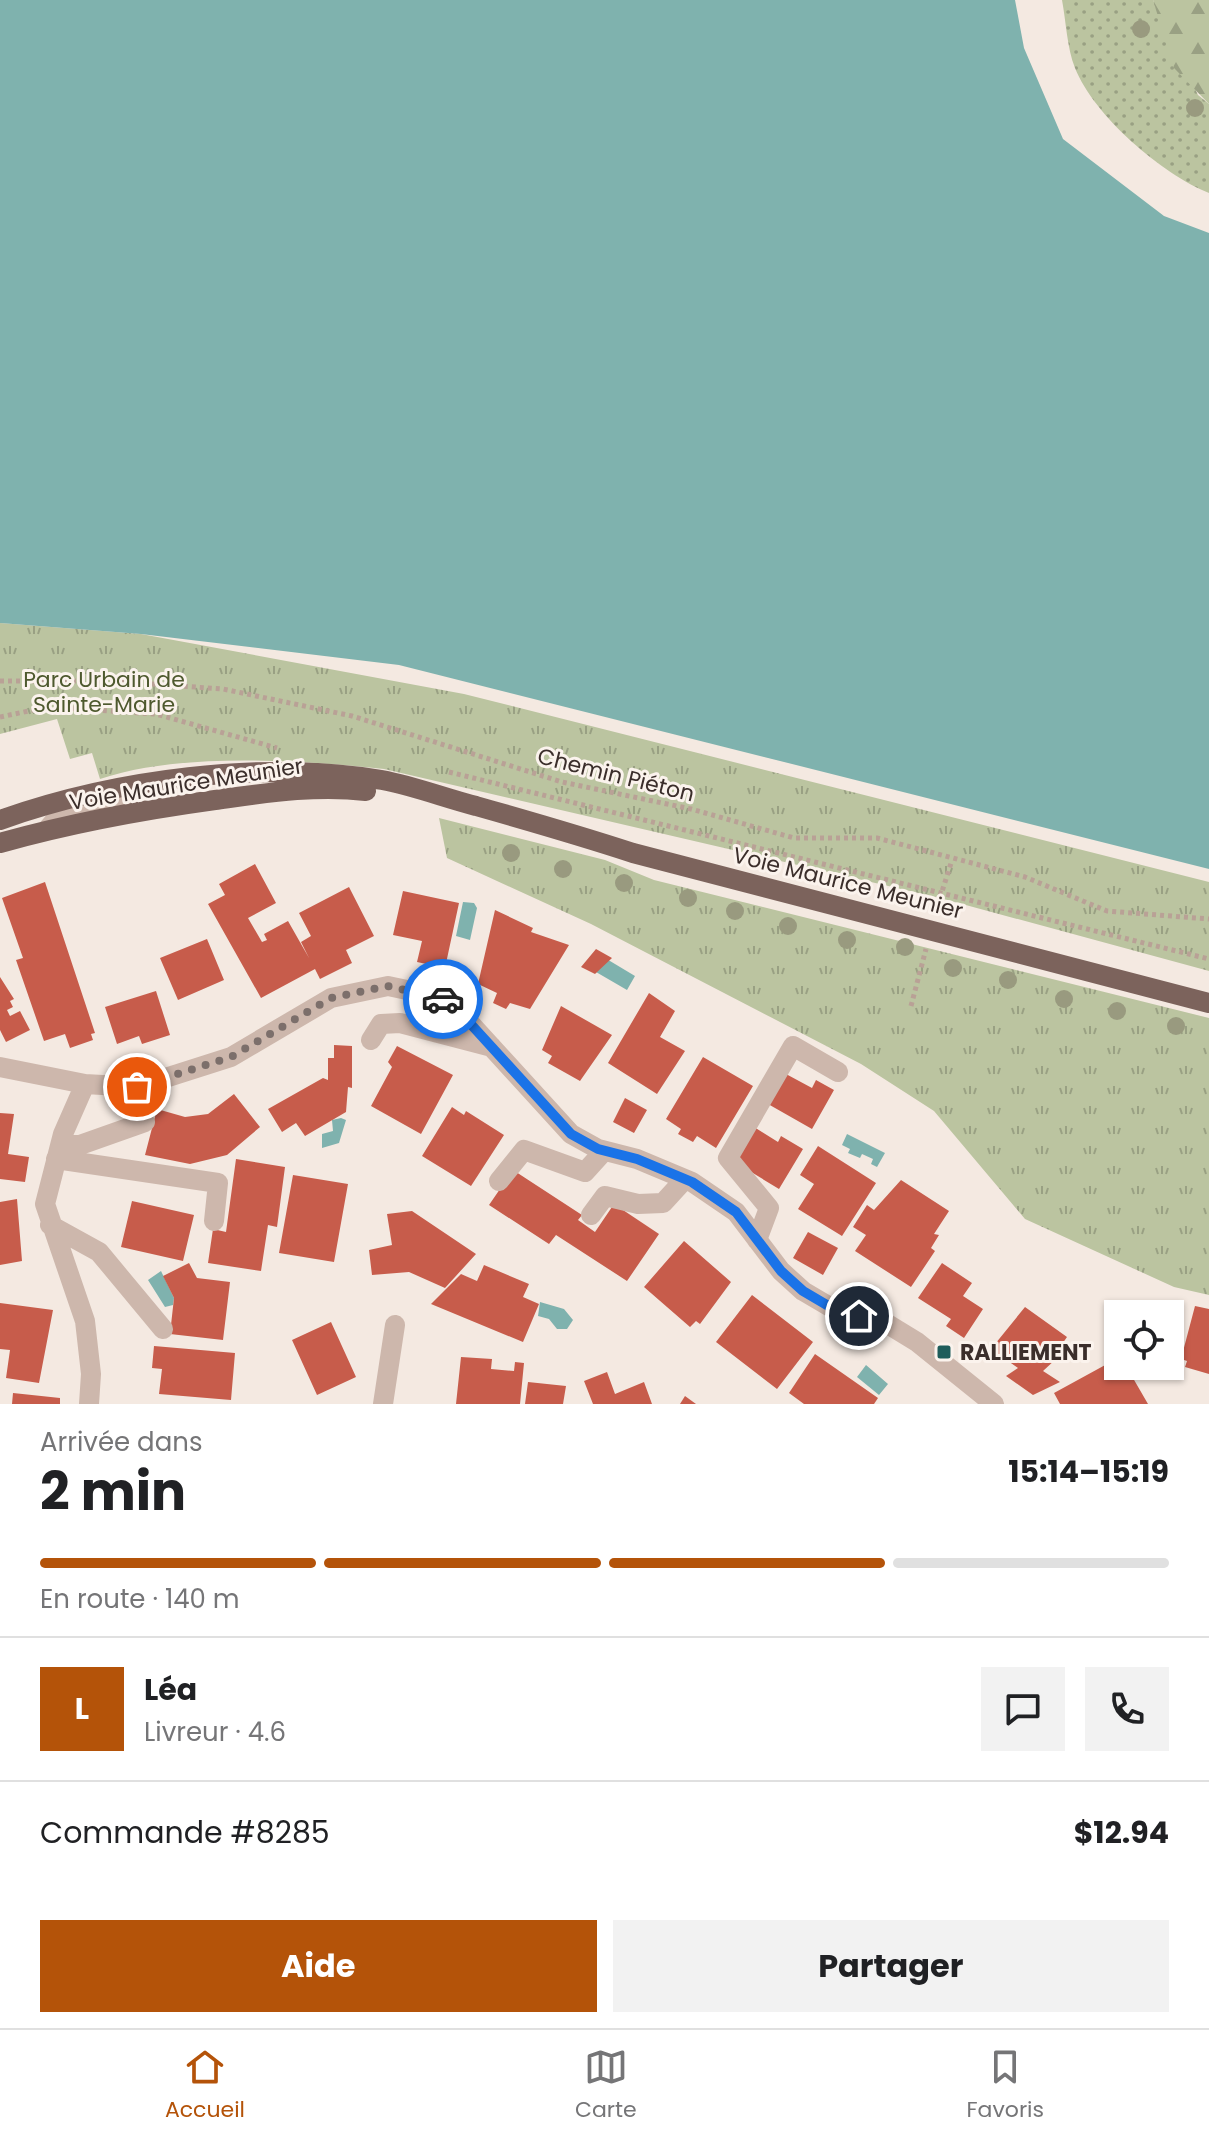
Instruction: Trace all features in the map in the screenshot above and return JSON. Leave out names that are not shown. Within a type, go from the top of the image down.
[{"type":"main road","name":"Voie Maurice Meunier","points":[[0,820],[42,806],[134,786],[249,773],[319,773],[384,781],[540,822],[633,853],[1209,1003]]},
{"type":"main road","name":"Voie Maurice Meunier","points":[[0,843],[156,808],[320,788],[475,806]]},
{"type":"street","points":[[47,830],[57,818],[114,806],[134,786]]},
{"type":"street","points":[[0,1067],[85,1084],[137,1087],[231,1057],[331,998],[388,986],[440,997],[492,1047],[571,1134],[604,1151],[637,1159],[685,1179],[736,1212],[781,1271],[803,1291],[837,1311],[881,1320],[917,1342],[994,1404]]},
{"type":"street","points":[[371,1040],[381,1024],[400,1023],[492,1047]]},
{"type":"street","points":[[757,1240],[769,1208],[728,1158],[793,1046],[838,1072]]},
{"type":"street","points":[[85,1084],[58,1152],[45,1204],[85,1321],[91,1374],[89,1404]]},
{"type":"street","points":[[58,1152],[145,1122]]},
{"type":"street","points":[[499,1181],[524,1150],[585,1172],[604,1151]]},
{"type":"street","points":[[58,1152],[218,1183],[214,1221]]},
{"type":"street","points":[[591,1215],[605,1196],[638,1204],[663,1203],[685,1179]]},
{"type":"street","points":[[50,1225],[99,1252],[163,1329]]},
{"type":"street","points":[[383,1404],[395,1325]]},
{"type":"path","name":"Chemin Piéton","points":[[0,681],[109,681],[223,689],[352,716],[562,782],[691,809],[794,838],[877,838],[1025,877],[1107,911],[1209,919]]},
{"type":"path","points":[[0,717],[48,707],[156,714],[290,751]]},
{"type":"path","points":[[443,771],[1209,959]]},
{"type":"path","points":[[941,895],[952,860]]},
{"type":"path","points":[[911,1006],[927,947]]},
{"type":"green space","points":[[1062,0],[1153,0],[1198,95],[1209,104],[1209,193],[1151,158],[1097,105],[1072,60]]},
{"type":"green space","points":[[1153,0],[1209,0],[1209,104],[1174,68]]},
{"type":"green space","name":"Parc Urbain de Sainte-Marie","points":[[0,623],[141,634],[464,694],[1209,882],[1209,971],[940,898],[384,769],[240,760],[166,765],[100,779],[92,753],[70,759],[57,719],[0,734]]},
{"type":"green space","points":[[439,818],[605,860],[654,880],[1209,1018],[1209,1295],[1174,1287],[1025,1219],[934,1111],[861,1064],[591,924],[447,858]]},
{"type":"water","points":[[0,0],[1015,0],[1024,48],[1063,139],[1164,216],[1209,233],[1209,869],[399,665],[141,634],[0,623]]},
{"type":"water","points":[[463,902],[474,903],[477,908],[470,940],[456,936]]},
{"type":"water","points":[[605,958],[635,976],[627,990],[596,972]]},
{"type":"water","points":[[332,1120],[346,1120],[339,1143],[322,1148],[322,1134],[333,1131]]},
{"type":"water","points":[[847,1134],[885,1153],[877,1167],[871,1164],[873,1159],[848,1153],[850,1149],[842,1145]]},
{"type":"water","points":[[161,1271],[174,1298],[173,1305],[165,1307],[148,1280]]},
{"type":"water","points":[[540,1302],[564,1309],[573,1320],[567,1329],[557,1329],[549,1319],[538,1316]]},
{"type":"water","points":[[866,1365],[888,1384],[879,1395],[857,1377]]},
{"type":"building","points":[[255,864],[276,903],[248,918],[262,942],[267,940],[264,934],[288,921],[309,958],[301,942],[311,936],[299,913],[349,887],[374,936],[346,950],[352,963],[320,979],[315,969],[261,998],[208,904],[225,895],[219,884]]},
{"type":"building","points":[[45,882],[95,1033],[91,1034],[93,1040],[70,1048],[65,1034],[44,1041],[16,960],[23,958],[2,898]]},
{"type":"building","points":[[403,891],[459,903],[445,968],[417,962],[422,941],[393,935]]},
{"type":"building","points":[[495,910],[533,928],[531,932],[569,945],[530,1009],[510,1003],[506,1009],[493,1003],[497,993],[478,984]]},
{"type":"building","points":[[207,939],[224,980],[178,1000],[160,958]]},
{"type":"building","points":[[596,949],[612,958],[595,974],[581,967]]},
{"type":"building","points":[[0,977],[14,999],[10,1001],[13,1007],[7,1010],[10,1016],[20,1011],[30,1030],[6,1042],[0,1030]]},
{"type":"building","points":[[156,991],[170,1035],[142,1044],[139,1036],[117,1044],[105,1007]]},
{"type":"building","points":[[649,993],[675,1011],[660,1037],[685,1051],[657,1094],[608,1063]]},
{"type":"building","points":[[561,1006],[612,1035],[580,1081],[548,1063],[552,1056],[542,1050]]},
{"type":"building","points":[[334,1045],[352,1046],[352,1088],[348,1087],[346,1112],[305,1136],[296,1123],[282,1132],[268,1109],[323,1078],[328,1080],[328,1058],[334,1058]]},
{"type":"building","points":[[397,1046],[453,1075],[421,1134],[371,1106],[392,1067],[388,1062]]},
{"type":"building","points":[[703,1057],[753,1086],[716,1148],[697,1136],[693,1142],[678,1134],[681,1129],[666,1119]]},
{"type":"building","points":[[786,1074],[812,1088],[816,1080],[834,1090],[812,1129],[768,1104]]},
{"type":"building","points":[[234,1094],[260,1127],[227,1155],[190,1164],[145,1155],[157,1109],[185,1117],[208,1114]]},
{"type":"building","points":[[625,1098],[647,1110],[634,1133],[613,1122]]},
{"type":"building","points":[[452,1107],[464,1115],[466,1111],[504,1135],[471,1186],[422,1156]]},
{"type":"building","points":[[0,1113],[14,1114],[8,1154],[29,1157],[25,1182],[0,1179]]},
{"type":"building","points":[[754,1127],[778,1142],[781,1136],[803,1149],[779,1189],[733,1161]]},
{"type":"building","points":[[818,1146],[876,1183],[842,1236],[798,1209],[814,1184],[800,1175]]},
{"type":"building","points":[[236,1159],[285,1167],[277,1227],[268,1225],[261,1271],[208,1263],[213,1229],[226,1232]]},
{"type":"building","points":[[513,1170],[582,1215],[578,1220],[595,1232],[614,1204],[659,1234],[627,1281],[556,1235],[549,1244],[489,1205]]},
{"type":"building","points":[[293,1175],[348,1184],[334,1262],[279,1253]]},
{"type":"building","points":[[901,1180],[949,1211],[934,1234],[939,1235],[931,1248],[935,1251],[911,1287],[855,1251],[866,1235],[853,1227],[867,1205],[874,1210]]},
{"type":"building","points":[[17,1199],[22,1261],[0,1265],[0,1202]]},
{"type":"building","points":[[132,1201],[194,1215],[183,1261],[121,1247]]},
{"type":"building","points":[[412,1211],[476,1254],[445,1288],[409,1272],[372,1275],[369,1250],[392,1245],[387,1214]]},
{"type":"building","points":[[808,1232],[838,1248],[823,1275],[793,1258]]},
{"type":"building","points":[[684,1241],[731,1282],[700,1324],[696,1321],[690,1327],[644,1287]]},
{"type":"building","points":[[189,1263],[197,1278],[230,1282],[223,1340],[170,1334],[174,1298],[163,1276]]},
{"type":"building","points":[[942,1263],[972,1283],[963,1296],[983,1309],[964,1338],[946,1326],[951,1319],[918,1298]]},
{"type":"building","points":[[484,1265],[529,1284],[523,1297],[539,1304],[523,1342],[431,1304],[461,1274],[477,1281]]},
{"type":"building","points":[[752,1295],[813,1342],[777,1389],[716,1342]]},
{"type":"building","points":[[0,1303],[53,1310],[39,1383],[6,1378],[10,1350],[0,1349]]},
{"type":"building","points":[[1195,1306],[1209,1309],[1209,1374],[1185,1367],[1184,1348]]},
{"type":"building","points":[[1025,1307],[1067,1337],[1053,1357],[1056,1359],[1043,1371],[1060,1382],[1033,1395],[1006,1376],[1018,1368],[991,1349]]},
{"type":"building","points":[[331,1322],[356,1377],[317,1395],[292,1340]]},
{"type":"building","points":[[154,1346],[235,1353],[231,1400],[159,1394],[162,1369],[152,1368]]},
{"type":"building","points":[[815,1354],[878,1398],[874,1404],[804,1404],[789,1393]]},
{"type":"building","points":[[461,1357],[492,1359],[491,1369],[514,1371],[515,1362],[524,1363],[520,1404],[456,1404]]},
{"type":"building","points":[[1104,1366],[1104,1380],[1134,1380],[1148,1404],[1060,1404],[1054,1393]]},
{"type":"building","points":[[607,1372],[615,1394],[644,1382],[652,1404],[593,1404],[584,1381]]},
{"type":"building","points":[[528,1382],[566,1386],[563,1404],[525,1404]]},
{"type":"building","points":[[13,1393],[60,1398],[60,1404],[12,1404]]},
{"type":"building","points":[[685,1396],[696,1404],[680,1404]]},
{"type":"way so far","points":[[137,1087],[231,1057],[331,998],[388,986],[443,999]]},
{"type":"place","name":"RALLIEMENT","points":[[944,1352]]},
{"type":"route","points":[[443,999],[467,1020],[571,1134],[598,1149],[637,1159],[692,1182],[736,1212],[781,1271],[803,1291],[837,1311],[859,1316]]}]
